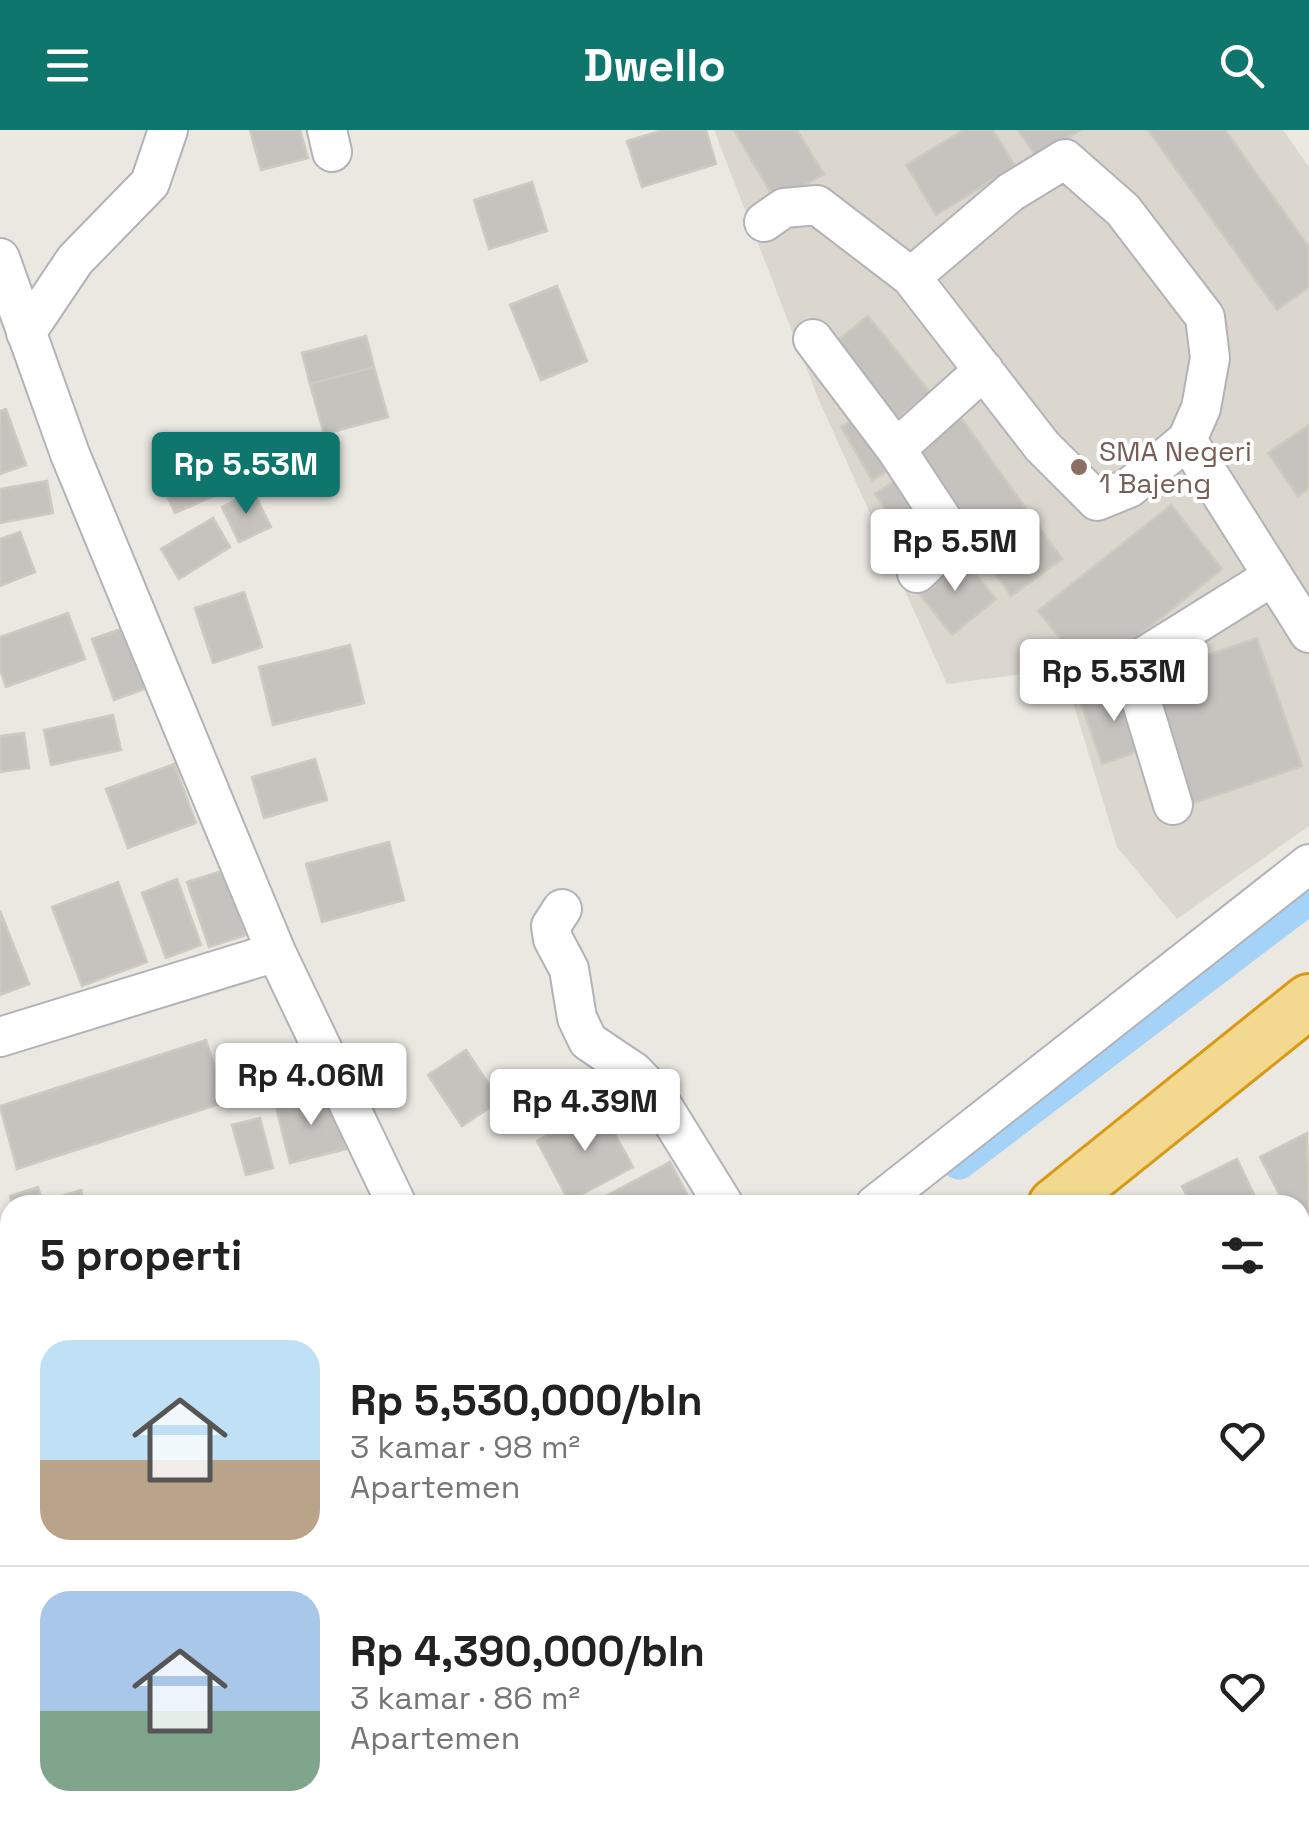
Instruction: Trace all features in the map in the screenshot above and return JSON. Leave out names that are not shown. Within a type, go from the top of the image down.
[{"type":"highway","points":[[1068,1195],[1309,1002]]},
{"type":"street","points":[[26,333],[75,260],[150,183],[168,130]]},
{"type":"street","points":[[764,222],[784,208],[817,205],[911,277],[1042,446],[1096,501],[1129,488],[1187,440],[1201,408],[1210,358],[1206,316],[1123,210],[1065,159],[1011,192],[911,277]]},
{"type":"street","points":[[0,258],[70,454],[276,952],[392,1195]]},
{"type":"street","points":[[814,340],[896,448],[946,525],[943,548],[917,573]]},
{"type":"street","points":[[896,448],[984,370]]},
{"type":"street","points":[[1187,440],[1309,633]]},
{"type":"street","points":[[1172,805],[1132,670],[1140,659],[1273,576]]},
{"type":"street","points":[[888,1195],[1309,864]]},
{"type":"street","points":[[562,908],[552,926],[553,939],[569,968],[577,1018],[588,1041],[634,1072],[656,1095],[718,1195]]},
{"type":"street","points":[[0,1038],[276,952]]},
{"type":"shaded area","name":"SMA Negeri 1 Bajeng","points":[[714,130],[1283,130],[1309,167],[1309,826],[1177,919],[1117,847],[1063,669],[947,684],[818,398]]},
{"type":"building","points":[[250,130],[300,130],[308,158],[261,170]]},
{"type":"building","points":[[663,130],[706,130],[716,164],[642,187],[627,141]]},
{"type":"building","points":[[734,130],[797,130],[824,174],[776,202]]},
{"type":"building","points":[[963,130],[993,130],[1015,166],[936,215],[906,165]]},
{"type":"building","points":[[1018,130],[1080,130],[1038,159]]},
{"type":"building","points":[[1148,130],[1225,130],[1309,247],[1309,287],[1277,310]]},
{"type":"building","points":[[532,182],[547,231],[489,249],[474,200]]},
{"type":"building","points":[[557,286],[587,361],[541,380],[510,305]]},
{"type":"building","points":[[868,316],[930,392],[888,426],[827,349]]},
{"type":"building","points":[[366,336],[374,367],[310,384],[302,353]]},
{"type":"building","points":[[374,367],[388,417],[324,434],[310,384]]},
{"type":"building","points":[[6,409],[26,465],[0,474],[0,411]]},
{"type":"building","points":[[865,413],[896,466],[872,480],[841,427]]},
{"type":"building","points":[[959,415],[1062,559],[1011,596],[907,451]]},
{"type":"building","points":[[1309,425],[1309,488],[1298,496],[1268,453]]},
{"type":"building","points":[[223,439],[243,483],[175,513],[155,470]]},
{"type":"building","points":[[908,472],[929,505],[897,526],[875,494]]},
{"type":"building","points":[[47,481],[53,513],[0,523],[0,489]]},
{"type":"building","points":[[253,491],[271,527],[239,542],[222,507]]},
{"type":"building","points":[[1171,505],[1222,569],[1090,675],[1038,611]]},
{"type":"building","points":[[213,518],[230,547],[179,579],[161,549]]},
{"type":"building","points":[[20,532],[35,572],[0,586],[0,539]]},
{"type":"building","points":[[959,553],[996,599],[952,635],[914,587]]},
{"type":"building","points":[[244,592],[262,647],[213,663],[195,608]]},
{"type":"building","points":[[68,613],[85,659],[6,687],[0,669],[0,637]]},
{"type":"building","points":[[135,624],[156,685],[114,700],[92,639]]},
{"type":"building","points":[[1257,638],[1302,766],[1185,806],[1140,678]]},
{"type":"building","points":[[350,645],[364,703],[273,725],[259,667]]},
{"type":"building","points":[[1125,683],[1147,748],[1102,764],[1080,700]]},
{"type":"building","points":[[113,715],[121,750],[51,765],[44,730]]},
{"type":"building","points":[[24,733],[29,768],[0,772],[0,736]]},
{"type":"building","points":[[315,759],[327,800],[264,818],[252,777]]},
{"type":"building","points":[[174,764],[196,823],[128,848],[106,789]]},
{"type":"building","points":[[389,842],[404,900],[322,922],[306,864]]},
{"type":"building","points":[[225,870],[246,935],[209,947],[187,882]]},
{"type":"building","points":[[177,879],[201,945],[166,958],[142,893]]},
{"type":"building","points":[[118,882],[147,962],[82,986],[52,907]]},
{"type":"building","points":[[0,911],[29,984],[0,995]]},
{"type":"building","points":[[206,1040],[226,1102],[17,1169],[0,1106]]},
{"type":"building","points":[[466,1050],[500,1101],[462,1126],[428,1075]]},
{"type":"building","points":[[331,1093],[346,1149],[290,1163],[276,1107]]},
{"type":"building","points":[[600,1107],[633,1167],[580,1195],[566,1195],[537,1141]]},
{"type":"building","points":[[260,1118],[273,1168],[246,1175],[232,1125]]},
{"type":"building","points":[[1307,1133],[1309,1195],[1280,1195],[1260,1157]]},
{"type":"building","points":[[1237,1159],[1254,1195],[1186,1195],[1182,1186]]},
{"type":"building","points":[[670,1162],[688,1195],[608,1195]]},
{"type":"building","points":[[38,1187],[40,1195],[13,1195]]},
{"type":"waterway","points":[[959,1162],[1309,897]]},
{"type":"place","name":"SMA Negeri 1 Bajeng","points":[[1079,467]]}]
